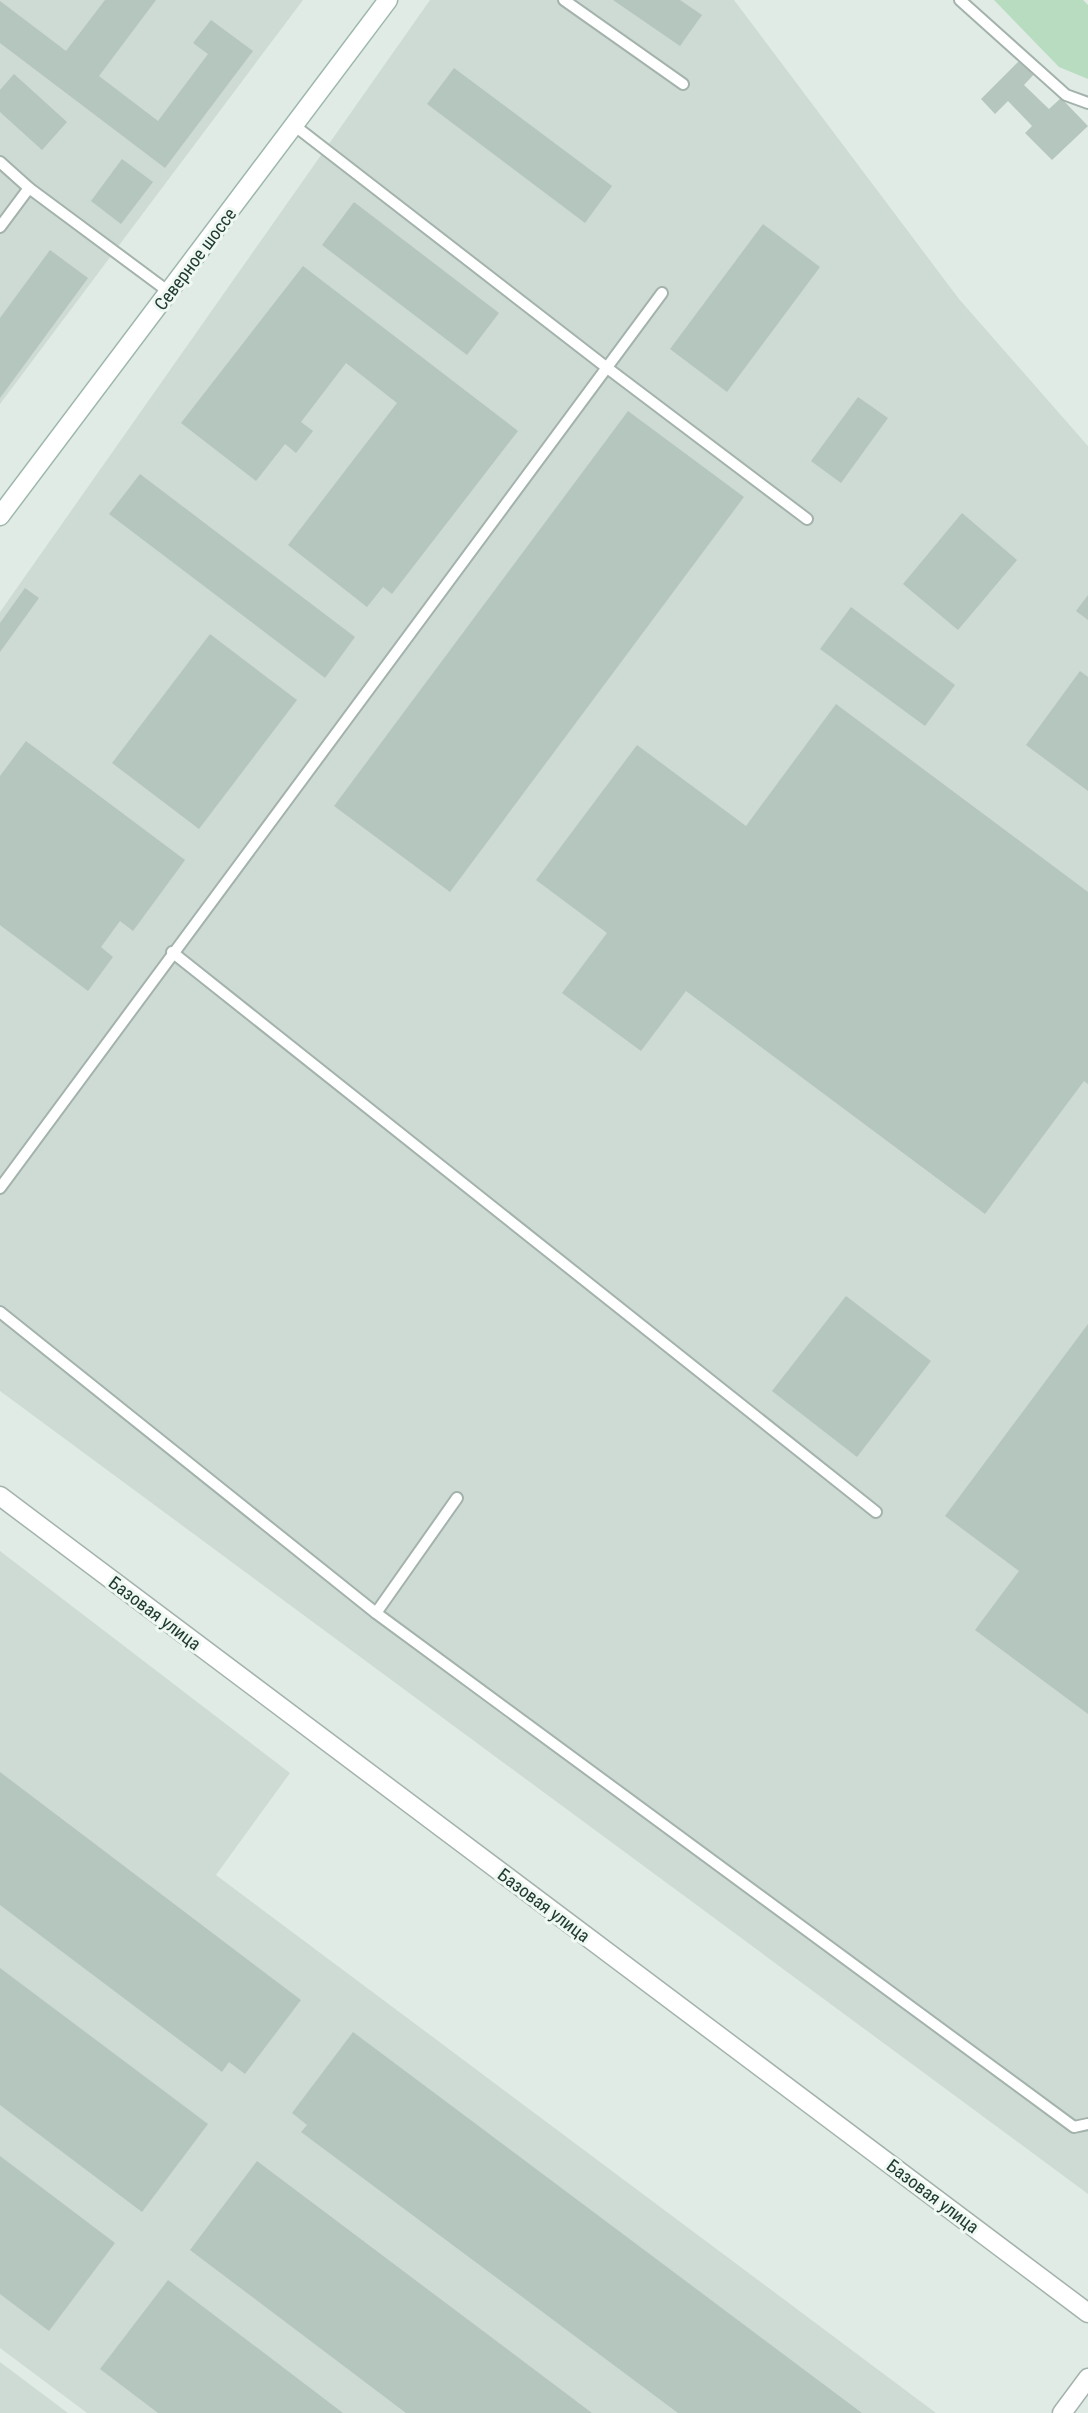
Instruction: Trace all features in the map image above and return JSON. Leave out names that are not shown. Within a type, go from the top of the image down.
[{"type":"street","name":"Северное шоссе","points":[[0,516],[388,0]]},
{"type":"street","name":"Базовая улица","points":[[0,1496],[1088,2313]]},
{"type":"street","points":[[1062,2413],[1088,2378]]},
{"type":"lane","points":[[564,0],[577,4],[683,84]]},
{"type":"lane","points":[[960,0],[1066,95],[1088,103]]},
{"type":"lane","points":[[295,126],[606,367],[807,519]]},
{"type":"lane","points":[[0,162],[29,188],[169,292]]},
{"type":"lane","points":[[0,227],[29,188]]},
{"type":"lane","points":[[0,1188],[172,952],[663,293]]},
{"type":"lane","points":[[172,952],[876,1512]]},
{"type":"lane","points":[[0,1312],[376,1613],[1074,2127],[1088,2124]]},
{"type":"lane","points":[[376,1613],[457,1498]]},
{"type":"shaded area","points":[[0,0],[303,0],[0,404]]},
{"type":"shaded area","points":[[430,0],[734,0],[959,299],[1088,446],[1088,2194],[0,1391],[0,612]]},
{"type":"shaded area","points":[[0,1551],[290,1773],[216,1875],[936,2413],[87,2413],[0,2348]]},
{"type":"shaded area","points":[[0,2362],[68,2413],[0,2413]]},
{"type":"green space","points":[[994,0],[1083,0],[1088,5],[1088,79],[1059,67]]},
{"type":"building","points":[[105,0],[156,0],[99,76],[158,121],[208,54],[193,43],[211,20],[253,51],[165,168],[0,43],[0,1],[66,51]]},
{"type":"building","points":[[613,0],[680,0],[702,15],[680,46]]},
{"type":"building","points":[[1024,56],[1038,70],[1024,85],[1049,109],[1061,98],[1088,126],[1052,160],[1025,133],[1032,126],[1008,101],[995,114],[981,99]]},
{"type":"building","points":[[454,68],[612,186],[585,223],[427,104]]},
{"type":"building","points":[[14,74],[67,122],[42,150],[0,112],[0,90]]},
{"type":"building","points":[[122,159],[153,182],[121,224],[91,201]]},
{"type":"building","points":[[354,202],[499,313],[467,355],[322,245]]},
{"type":"building","points":[[763,224],[820,267],[727,392],[670,349]]},
{"type":"building","points":[[50,250],[88,278],[0,398],[0,318]]},
{"type":"building","points":[[303,266],[518,431],[392,594],[383,587],[367,607],[288,545],[397,403],[346,363],[301,422],[313,431],[296,453],[285,444],[256,481],[181,423]]},
{"type":"building","points":[[858,397],[888,418],[841,483],[811,461]]},
{"type":"building","points":[[628,411],[744,497],[450,892],[334,806]]},
{"type":"building","points":[[140,474],[355,637],[325,678],[109,514]]},
{"type":"building","points":[[962,513],[1017,560],[958,630],[903,584]]},
{"type":"building","points":[[25,588],[39,598],[0,652],[0,623]]},
{"type":"building","points":[[1088,595],[1088,620],[1076,611]]},
{"type":"building","points":[[851,607],[955,685],[925,726],[820,649]]},
{"type":"building","points":[[210,634],[297,700],[199,829],[112,763]]},
{"type":"building","points":[[1080,671],[1088,677],[1088,791],[1026,745]]},
{"type":"building","points":[[836,704],[1088,892],[1088,1084],[1084,1081],[985,1214],[686,991],[641,1051],[562,993],[607,933],[536,880],[637,745],[746,826]]},
{"type":"building","points":[[26,741],[185,860],[133,931],[120,921],[101,947],[113,957],[88,991],[0,925],[0,776]]},
{"type":"building","points":[[846,1296],[931,1361],[857,1457],[772,1391]]},
{"type":"building","points":[[1088,1324],[1088,1714],[975,1630],[1019,1571],[945,1516]]},
{"type":"building","points":[[0,1772],[301,2000],[245,2074],[229,2062],[222,2072],[0,1905]]},
{"type":"building","points":[[0,1968],[208,2124],[142,2212],[0,2105]]},
{"type":"building","points":[[353,2032],[862,2413],[678,2413],[301,2132],[307,2125],[292,2113]]},
{"type":"building","points":[[0,2156],[115,2243],[49,2331],[0,2294]]},
{"type":"building","points":[[257,2161],[592,2413],[406,2413],[190,2250]]},
{"type":"building","points":[[168,2280],[343,2413],[158,2413],[100,2369]]}]
